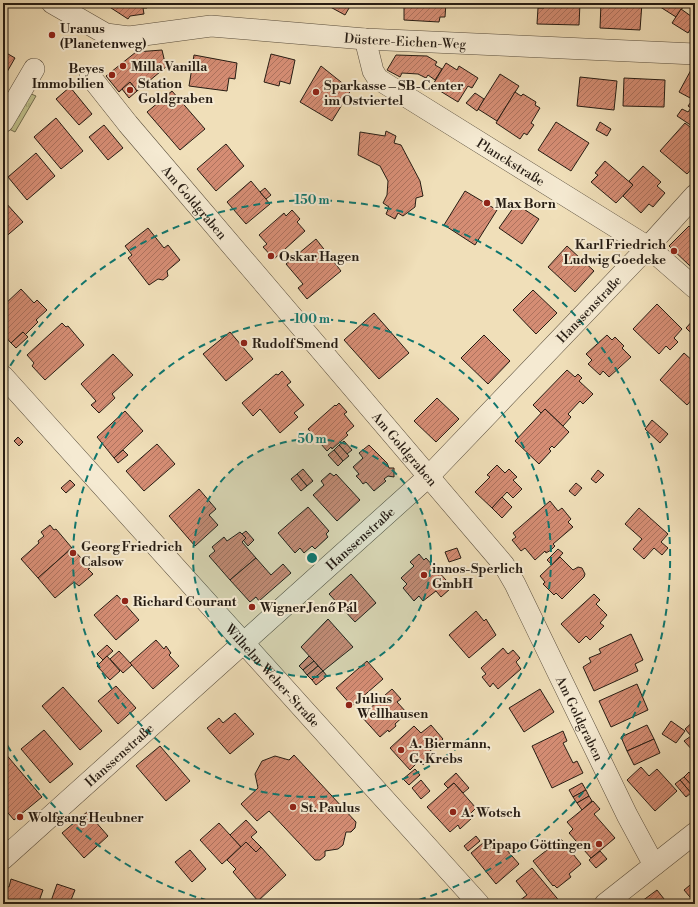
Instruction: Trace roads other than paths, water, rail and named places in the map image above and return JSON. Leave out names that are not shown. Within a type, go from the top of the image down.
[{"type":"street","name":"Düstere-Eichen-Weg","points":[[52,3],[106,34],[129,37],[211,26],[366,39],[695,54]]},
{"type":"street","name":"Planckstraße","points":[[366,39],[373,71],[378,80],[648,248],[695,288]]},
{"type":"street","points":[[3,122],[34,69]]},
{"type":"street","name":"Am Goldgraben","points":[[90,76],[128,124],[510,574],[627,815],[654,865]]},
{"type":"street","name":"Hanssenstraße","points":[[3,859],[428,477],[648,248],[695,194]]},
{"type":"street","name":"Wilhelm-Weber-Straße","points":[[3,376],[245,643],[315,724],[479,904]]},
{"type":"street","points":[[605,904],[695,833]]},
{"type":"place","name":"Uranus (Planetenweg)","points":[[52,35]]},
{"type":"place","name":"Milla Vanilla","points":[[123,66]]},
{"type":"place","name":"Beyes Immobilien","points":[[112,75]]},
{"type":"place","name":"Station Goldgraben","points":[[130,90]]},
{"type":"place","name":"Sparkasse – SB-Center im Ostviertel","points":[[316,92]]},
{"type":"place","name":"Max Born","points":[[487,203]]},
{"type":"place","name":"Karl Friedrich Ludwig Goedeke","points":[[674,251]]},
{"type":"place","name":"Oskar Hagen","points":[[271,256]]},
{"type":"place","name":"Rudolf Smend","points":[[244,343]]},
{"type":"place","name":"Georg Friedrich Calsow","points":[[73,553]]},
{"type":"place","name":"innos-Sperlich GmbH","points":[[424,575]]},
{"type":"place","name":"Richard Courant","points":[[125,601]]},
{"type":"place","name":"Wigner Jenő Pál","points":[[252,607]]},
{"type":"place","name":"Julius Wellhausen","points":[[349,705]]},
{"type":"place","name":"A. Biermann, G. Krebs","points":[[401,750]]},
{"type":"place","name":"St. Paulus","points":[[293,807]]},
{"type":"place","name":"A. Wotsch","points":[[453,812]]},
{"type":"place","name":"Wolfgang Heubner","points":[[20,817]]},
{"type":"place","name":"Pipapo Göttingen","points":[[599,844]]}]
